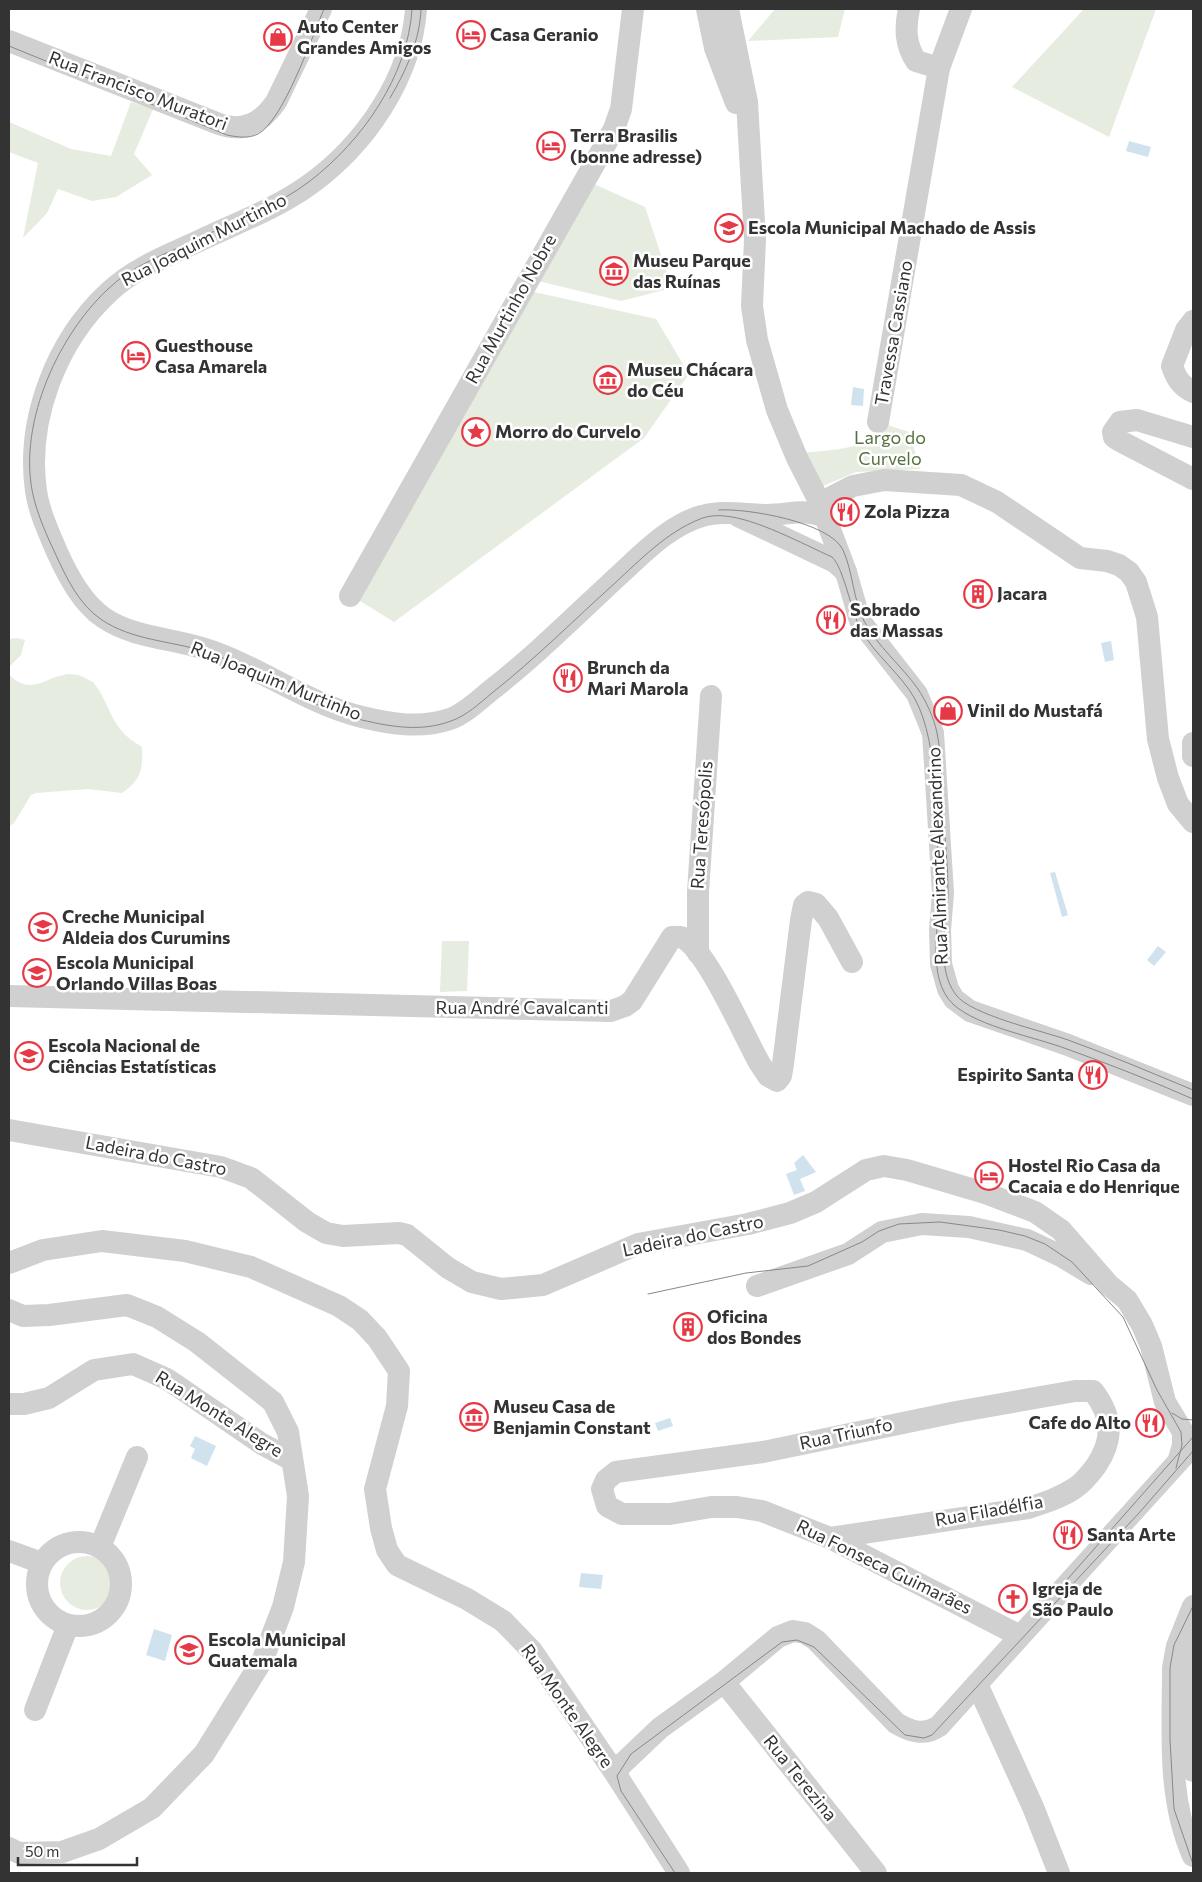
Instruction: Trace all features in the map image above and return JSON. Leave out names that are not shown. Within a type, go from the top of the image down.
[{"type":"street","name":"Rua Francisco Muratori","points":[[9,41],[219,124],[238,128],[256,123],[269,112],[276,102],[321,9]]},
{"type":"street","name":"Rua Joaquim Murtinho","points":[[416,9],[408,52],[387,97],[362,135],[338,160],[310,185],[279,203],[138,270],[106,294],[91,310],[72,337],[42,402],[34,436],[34,467],[36,496],[49,534],[66,570],[86,602],[103,618],[126,629],[205,649],[275,679],[343,713],[395,724],[424,725],[453,718],[496,687],[641,555],[674,530],[698,516],[718,513],[774,515],[798,510],[818,501]]},
{"type":"street","name":"Rua Murtinho Nobre","points":[[350,596],[614,129],[621,109],[633,9]]},
{"type":"street","points":[[708,9],[715,48],[735,102],[748,121]]},
{"type":"street","name":"Rua Almirante Alexandrino","points":[[728,9],[747,102],[755,239],[752,306],[757,340],[777,410],[818,501],[846,572],[860,621],[917,694],[933,733],[943,893],[941,964],[945,981],[951,995],[970,1011],[1068,1045],[1193,1095]]},
{"type":"street","points":[[909,9],[906,37],[910,51],[916,61],[939,68]]},
{"type":"street","name":"Travessa Cassiano","points":[[878,422],[939,68],[961,9]]},
{"type":"street","points":[[1193,321],[1186,330],[1172,366],[1176,379],[1185,388],[1193,392]]},
{"type":"street","points":[[1193,438],[1128,419],[1120,422],[1113,432],[1114,437],[1120,441],[1193,479]]},
{"type":"street","points":[[818,501],[853,486],[884,480],[961,485],[998,502],[1080,558],[1107,561],[1120,565],[1129,572],[1136,582],[1147,617],[1158,739],[1168,778],[1178,804],[1193,822]]},
{"type":"street","name":"Rua Joaquim Murtinho","points":[[734,514],[835,562],[846,572]]},
{"type":"street","name":"Rua Teresópolis","points":[[698,953],[698,892],[711,696]]},
{"type":"street","points":[[1193,743],[1193,756]]},
{"type":"street","name":"Rua André Cavalcanti","points":[[9,996],[611,1011],[625,1006],[632,1000],[672,937],[682,938],[698,953],[713,975],[760,1064],[768,1076],[777,1081],[781,1076],[783,1064],[800,920],[808,902],[816,904],[828,918],[852,962]]},
{"type":"street","name":"Ladeira do Castro","points":[[9,1130],[221,1167],[251,1178],[306,1222],[326,1233],[343,1236],[399,1232],[408,1235],[448,1268],[472,1282],[501,1289],[543,1285],[638,1244],[748,1224],[790,1213],[816,1202],[866,1170],[884,1166],[907,1170],[985,1193],[1034,1212],[1061,1230],[1109,1285],[1127,1300],[1142,1325],[1151,1346],[1165,1402],[1183,1432],[1183,1445],[1188,1452]]},
{"type":"street","points":[[757,1286],[848,1254],[882,1232],[922,1224],[969,1227],[1027,1240],[1062,1256],[1109,1285]]},
{"type":"street","name":"Rua Monte Alegre","points":[[9,1263],[42,1250],[102,1241],[185,1251],[251,1267],[339,1306],[360,1320],[377,1338],[399,1371],[397,1406],[375,1489],[380,1528],[387,1550],[397,1565],[467,1599],[504,1621],[532,1651],[679,1873]]},
{"type":"street","name":"Rua Monte Alegre","points":[[9,1310],[23,1316],[127,1306],[157,1317],[197,1342],[273,1402],[288,1432],[292,1460]]},
{"type":"street","name":"Rua Monte Alegre","points":[[9,1404],[24,1404],[49,1398],[94,1370],[133,1364],[167,1379],[262,1444],[292,1460]]},
{"type":"street","name":"Rua Triunfo","points":[[616,1472],[763,1452],[956,1412],[1075,1391]]},
{"type":"street","name":"Rua Filadélfia","points":[[830,1538],[1028,1508],[1059,1498],[1090,1474],[1103,1455],[1108,1442],[1109,1425],[1106,1413],[1093,1391],[1075,1391]]},
{"type":"street","points":[[1171,1413],[1181,1419],[1193,1421]]},
{"type":"street","points":[[616,1776],[618,1767],[653,1733],[724,1682],[778,1637],[794,1631],[806,1633],[816,1640],[896,1723],[909,1730],[930,1732],[939,1726],[1188,1452]]},
{"type":"street","points":[[100,1547],[137,1456]]},
{"type":"street","points":[[9,1848],[19,1853],[62,1852],[99,1839],[152,1808],[204,1754],[263,1659],[283,1607],[294,1562],[298,1496],[292,1460]]},
{"type":"street","name":"Rua Fonseca Guimarães","points":[[616,1472],[606,1480],[602,1494],[607,1506],[622,1514],[670,1514],[711,1507],[737,1507],[762,1511],[830,1538],[1020,1636]]},
{"type":"street","points":[[71,1542],[83,1542],[100,1547],[115,1561],[120,1574],[119,1600],[112,1612],[90,1626],[68,1625],[51,1617],[42,1606],[37,1592],[37,1577],[42,1563],[49,1554],[71,1542]]},
{"type":"street","points":[[9,1551],[42,1563]]},
{"type":"street","points":[[1193,1606],[1188,1677],[1193,1765]]},
{"type":"street","points":[[35,1710],[68,1625]]},
{"type":"street","points":[[1190,1631],[1174,1660],[1173,1739],[1178,1809],[1193,1856]]},
{"type":"street","name":"Rua Terezina","points":[[724,1682],[876,1873]]},
{"type":"street","points":[[977,1684],[1033,1807],[1059,1873]]},
{"type":"green space","points":[[775,9],[845,9],[838,37],[748,41]]},
{"type":"green space","points":[[1084,9],[1156,9],[1109,137],[1012,87]]},
{"type":"green space","points":[[131,102],[153,109],[134,154],[152,175],[116,197],[92,201],[58,189],[47,213],[23,238],[38,163],[9,152],[9,122],[71,149],[111,156]]},
{"type":"green space","points":[[585,180],[645,207],[672,288],[621,301],[530,279]]},
{"type":"green space","points":[[525,290],[656,319],[689,374],[644,438],[394,622],[352,596]]},
{"type":"green space","name":"Largo do Curvelo","points":[[878,422],[909,432],[920,469],[856,472],[816,489],[801,453],[858,445],[872,437]]},
{"type":"green space","points":[[9,639],[25,640],[21,655],[9,667]]},
{"type":"green space","points":[[68,674],[79,675],[93,682],[117,725],[131,740],[142,747],[140,773],[137,779],[122,793],[88,789],[31,795],[14,823],[9,826],[9,675],[17,681],[31,685]]},
{"type":"green space","points":[[442,941],[469,941],[467,991],[440,992]]},
{"type":"green space","points":[[87,1556],[97,1558],[106,1564],[112,1573],[114,1583],[112,1593],[106,1602],[97,1608],[87,1610],[77,1608],[68,1602],[62,1593],[60,1583],[62,1573],[68,1564],[77,1558]]},
{"type":"water","points":[[1129,141],[1151,147],[1148,157],[1126,151]]},
{"type":"water","points":[[853,387],[864,389],[863,406],[851,405]]},
{"type":"water","points":[[1111,641],[1114,660],[1105,662],[1101,643]]},
{"type":"water","points":[[1055,872],[1068,915],[1062,917],[1050,873]]},
{"type":"water","points":[[1158,946],[1166,952],[1154,966],[1147,960]]},
{"type":"water","points":[[803,1155],[816,1172],[800,1179],[805,1191],[794,1195],[786,1174],[797,1170],[794,1163]]},
{"type":"water","points":[[670,1418],[673,1426],[658,1431],[655,1423]]},
{"type":"water","points":[[195,1436],[216,1446],[207,1466],[191,1458],[195,1449],[190,1446]]},
{"type":"water","points":[[581,1573],[603,1575],[601,1589],[579,1587]]},
{"type":"water","points":[[154,1629],[172,1635],[165,1661],[146,1655]]},
{"type":"tram line","points":[[9,46],[227,135],[246,137],[258,134],[268,126],[277,113],[296,77],[324,9]]},
{"type":"tram line","points":[[412,9],[409,34],[402,59],[392,82],[364,127],[329,165],[298,190],[284,198],[151,260],[128,273],[107,290],[88,310],[57,359],[45,386],[36,415],[31,444],[30,472],[34,499],[43,527],[80,599],[94,614],[114,627],[138,636],[204,651],[341,714],[384,725],[418,727],[457,719],[478,705],[539,653],[644,556],[676,531],[706,517],[724,516],[750,521],[793,539],[832,557],[844,580],[861,630],[873,648],[909,690],[923,718],[929,740],[935,789],[939,885],[936,948],[939,980],[945,994],[954,1005],[965,1013],[992,1025],[1083,1055],[1193,1099]]},
{"type":"tram line","points":[[390,98],[415,44],[421,9]]},
{"type":"tram line","points":[[719,510],[767,514],[805,525],[835,540],[843,550],[849,567],[857,604],[869,630],[912,680],[927,704],[937,733],[942,772],[948,883],[944,959],[946,972],[956,995],[964,1002],[991,1016],[1068,1040],[1193,1090]]},
{"type":"tram line","points":[[648,1294],[746,1273],[808,1266],[862,1242],[879,1231],[899,1224],[940,1222],[999,1230],[1025,1236],[1045,1244],[1072,1262],[1123,1317],[1157,1390],[1181,1432],[1182,1445],[1176,1468]]},
{"type":"tram line","points":[[1172,1413],[1182,1419],[1193,1420]]},
{"type":"tram line","points":[[1060,1592],[1065,1582],[1193,1437]]},
{"type":"tram line","points":[[675,1873],[621,1791],[617,1776],[631,1754],[782,1642],[797,1640],[814,1647],[905,1735],[924,1738],[932,1735],[1139,1513],[1193,1451]]},
{"type":"tram line","points":[[1193,1606],[1174,1645],[1170,1668],[1170,1740],[1174,1809],[1193,1864]]},
{"type":"place","name":"Casa Geranio","points":[[471,35]]},
{"type":"place","name":"Auto Center Grandes Amigos","points":[[278,37]]},
{"type":"place","name":"Terra Brasilis (bonne adresse)","points":[[551,146]]},
{"type":"place","name":"Escola Municipal Machado de Assis","points":[[729,228]]},
{"type":"place","name":"Museu Parque das Ruínas","points":[[614,271]]},
{"type":"place","name":"Guesthouse Casa Amarela","points":[[136,356]]},
{"type":"place","name":"Museu Chácara do Céu","points":[[608,380]]},
{"type":"place","name":"Morro do Curvelo","points":[[476,432]]},
{"type":"place","name":"Zola Pizza","points":[[845,512]]},
{"type":"place","name":"Jacara","points":[[978,594]]},
{"type":"place","name":"Sobrado das Massas","points":[[831,620]]},
{"type":"place","name":"Brunch da Mari Marola","points":[[568,678]]},
{"type":"place","name":"Vinil do Mustafá","points":[[948,711]]},
{"type":"place","name":"Creche Municipal Aldeia dos Curumins","points":[[43,927]]},
{"type":"place","name":"Escola Municipal Orlando Villas Boas","points":[[37,973]]},
{"type":"place","name":"Escola Nacional de Ciências Estatísticas","points":[[29,1056]]},
{"type":"place","name":"Espirito Santa","points":[[1093,1075]]},
{"type":"place","name":"Hostel Rio Casa da Cacaia e do Henrique","points":[[989,1176]]},
{"type":"place","name":"Oficina dos Bondes","points":[[688,1327]]},
{"type":"place","name":"Museu Casa de Benjamin Constant","points":[[474,1417]]},
{"type":"place","name":"Cafe do Alto","points":[[1150,1423]]},
{"type":"place","name":"Santa Arte","points":[[1068,1535]]},
{"type":"place","name":"Igreja de São Paulo","points":[[1013,1599]]},
{"type":"place","name":"Escola Municipal Guatemala","points":[[189,1650]]}]
